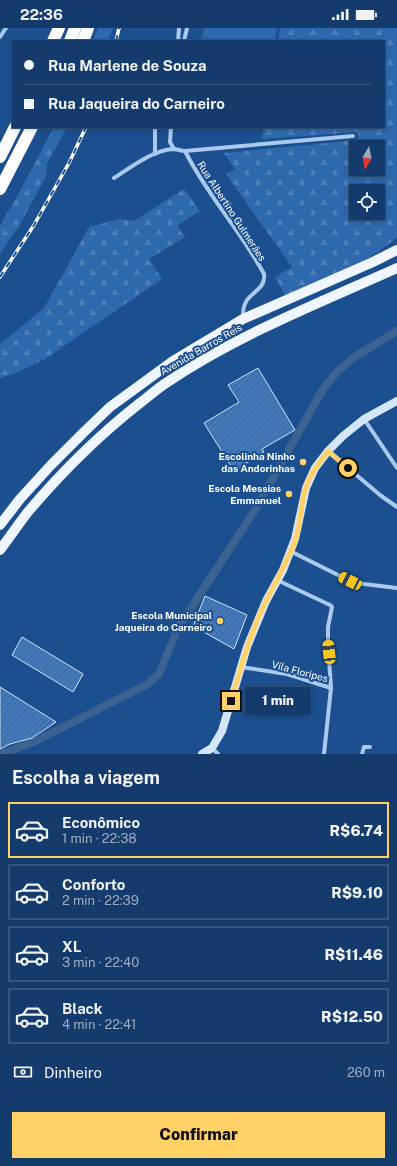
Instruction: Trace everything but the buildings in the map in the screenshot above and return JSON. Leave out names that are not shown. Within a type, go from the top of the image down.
[{"type":"highway","points":[[54,40],[59,28]]},
{"type":"highway","points":[[70,40],[75,28]]},
{"type":"highway","points":[[83,40],[88,28]]},
{"type":"highway","points":[[0,157],[14,128]]},
{"type":"highway","points":[[0,189],[32,128]]},
{"type":"highway","points":[[24,143],[38,128]]},
{"type":"main road","points":[[373,262],[397,244]]},
{"type":"main road","name":"Avenida Barros Reis","points":[[0,525],[20,499],[51,465],[110,408],[173,361],[243,319],[397,250]]},
{"type":"main road","name":"Avenida Barros Reis","points":[[0,550],[27,514],[95,442],[120,418],[165,383],[218,351],[254,332],[397,268]]},
{"type":"street","points":[[0,37],[6,28]]},
{"type":"street","points":[[178,40],[179,28]]},
{"type":"street","points":[[184,40],[188,28]]},
{"type":"street","points":[[155,128],[155,154]]},
{"type":"street","points":[[171,128],[170,142],[174,149]]},
{"type":"street","points":[[114,178],[155,154],[174,149],[185,152],[353,136]]},
{"type":"street","name":"Rua Albertino Gulmerães","points":[[185,152],[195,170],[264,274],[265,278],[263,284],[247,299],[244,307],[243,319]]},
{"type":"street","points":[[202,754],[212,748],[222,731],[241,667],[266,601],[277,580],[298,530],[306,488],[315,468],[338,440],[364,419],[397,401]]},
{"type":"street","points":[[364,419],[397,468]]},
{"type":"street","points":[[328,451],[380,495],[397,507]]},
{"type":"street","points":[[290,551],[350,581],[397,588]]},
{"type":"street","points":[[277,580],[330,605],[332,608],[328,627],[331,688],[324,754]]},
{"type":"street","name":"Vila Floripes","points":[[241,667],[287,674],[331,688]]},
{"type":"street","points":[[362,754],[364,747],[370,747]]},
{"type":"street","points":[[212,748],[218,754]]},
{"type":"green space","points":[[98,28],[113,28],[108,40],[93,40]]},
{"type":"green space","points":[[204,28],[277,28],[275,40],[201,40]]},
{"type":"green space","points":[[280,28],[397,28],[397,238],[369,258],[285,295],[275,277],[292,267],[226,174],[235,169],[224,153],[349,141],[349,176],[385,176],[385,140],[358,140],[358,132],[262,139],[264,128],[385,128],[385,40],[278,40]]},
{"type":"green space","points":[[53,128],[66,128],[47,164],[46,176],[18,228],[0,254],[0,225]]},
{"type":"green space","points":[[184,189],[200,211],[177,226],[185,237],[149,259],[162,279],[45,359],[16,373],[0,378],[0,344],[44,308],[89,227],[119,219],[134,221]]},
{"type":"waterway","points":[[1,754],[36,741],[148,684],[159,674],[178,628],[255,510],[323,389],[337,372],[353,358],[397,331]]},
{"type":"railway","points":[[116,40],[119,28]]},
{"type":"railway","points":[[0,277],[34,225],[69,163],[86,128]]},
{"type":"place","name":"Escolinha Ninho das Andorinhas","points":[[303,462]]},
{"type":"place","name":"Escola Messias Emmanuel","points":[[289,494]]},
{"type":"place","name":"Escola Municipal Jaqueira do Carneiro","points":[[220,621]]},
{"type":"route","points":[[231,701],[247,647],[266,601],[283,570],[295,539],[309,479],[315,468],[328,451],[348,468]]}]
